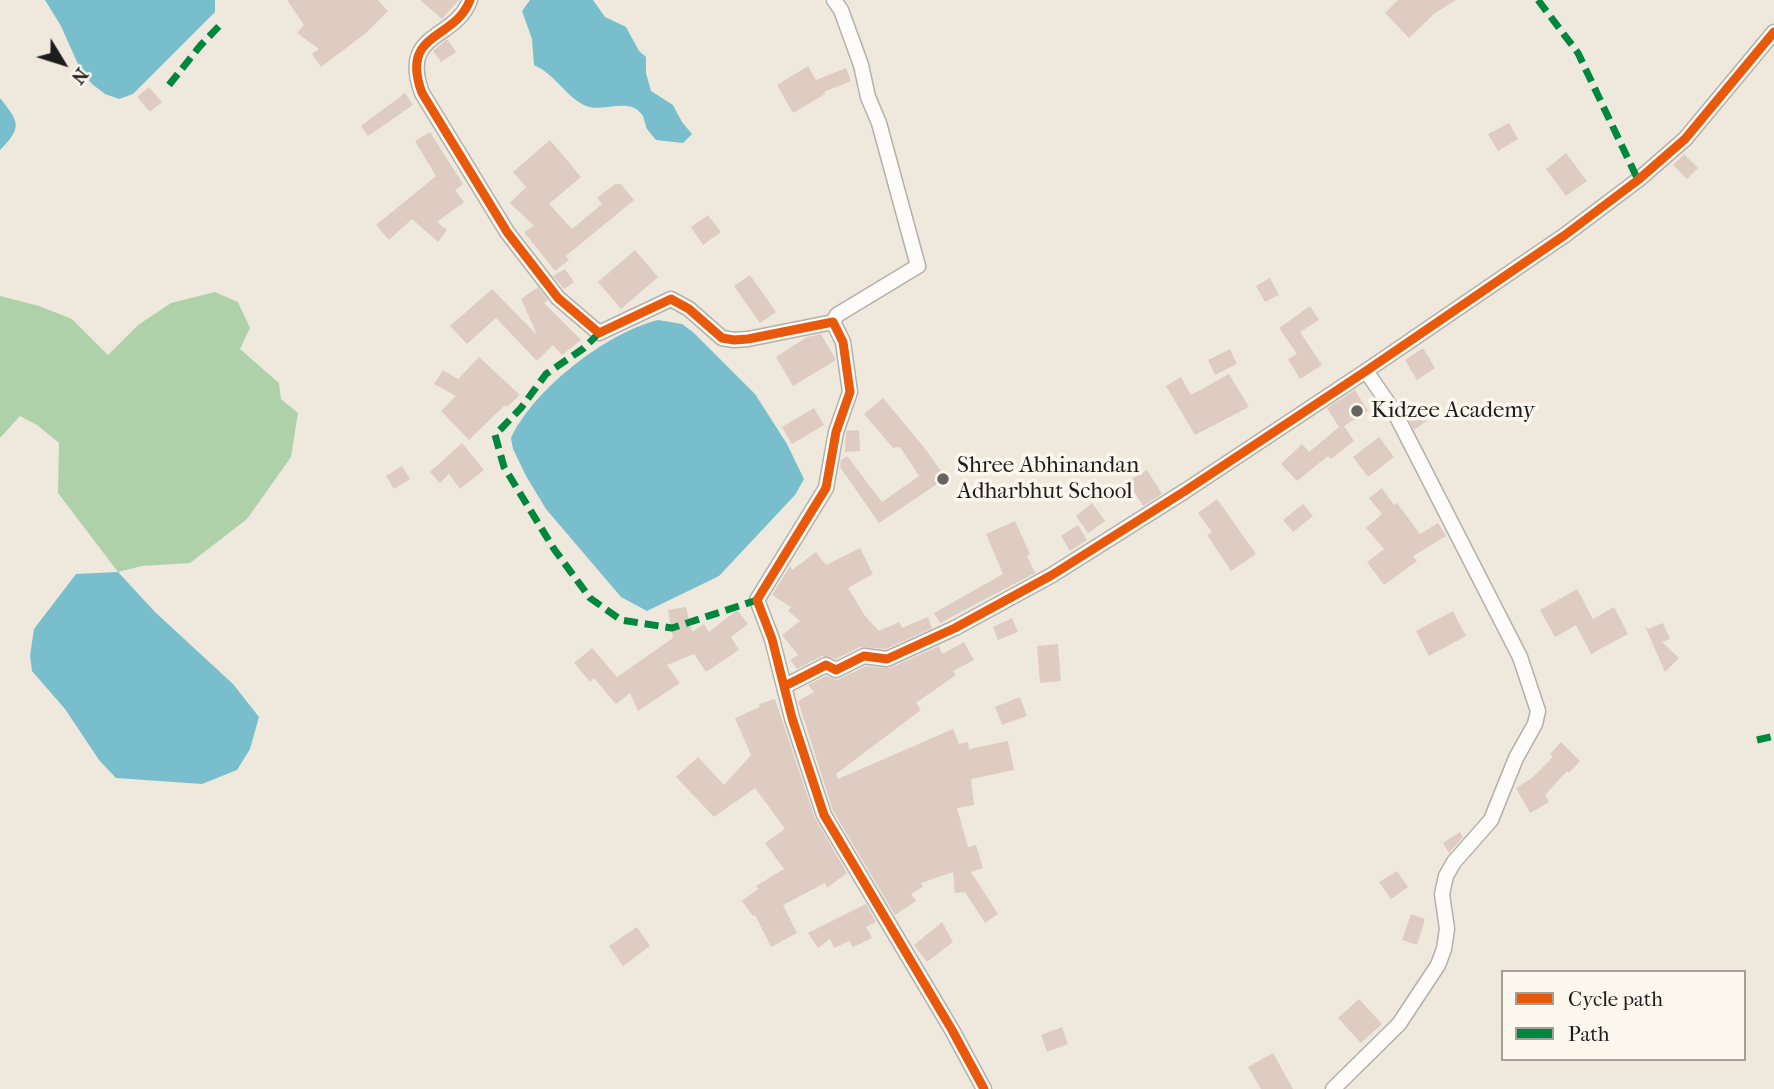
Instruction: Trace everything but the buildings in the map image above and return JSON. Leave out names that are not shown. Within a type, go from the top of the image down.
[{"type":"street","points":[[471,0],[467,8],[422,50],[416,61],[416,76],[422,93],[507,232],[558,298],[599,332],[671,299],[689,309],[722,338],[734,340],[833,322],[837,315],[918,267],[861,65],[841,10],[834,0]]},
{"type":"street","points":[[785,686],[826,665],[836,670],[864,656],[887,659],[955,628],[1074,561],[1185,491],[1565,235],[1638,180],[1685,139],[1774,32]]},
{"type":"street","points":[[833,322],[843,342],[850,393],[836,432],[827,488],[757,600],[772,639],[792,718],[824,815],[952,1030],[984,1089]]},
{"type":"street","points":[[1333,1089],[1399,1024],[1438,965],[1447,929],[1443,894],[1446,876],[1454,862],[1491,820],[1516,758],[1535,724],[1538,711],[1520,657],[1395,414],[1366,371]]},
{"type":"green space","points":[[215,292],[238,302],[250,328],[240,349],[279,383],[281,399],[298,413],[291,457],[247,519],[190,563],[142,566],[118,572],[58,493],[59,443],[37,425],[20,416],[0,438],[0,296],[39,306],[72,319],[108,355],[138,325],[171,303]]},
{"type":"water","points":[[45,0],[215,0],[215,12],[133,94],[119,99],[105,94],[81,71],[61,26]]},
{"type":"water","points":[[530,0],[593,0],[605,17],[626,27],[639,51],[646,57],[646,73],[651,91],[673,105],[692,134],[683,143],[656,140],[638,110],[624,106],[593,108],[573,98],[549,74],[534,65],[532,39],[522,11]]},
{"type":"water","points":[[0,98],[16,124],[12,136],[0,150]]},
{"type":"water","points":[[658,320],[682,324],[693,332],[755,394],[787,444],[804,479],[795,495],[719,576],[647,611],[621,597],[546,509],[526,476],[513,449],[511,438],[536,401],[574,366],[616,337]]},
{"type":"water","points":[[118,572],[155,612],[233,684],[259,717],[250,749],[237,770],[202,784],[116,778],[99,760],[65,709],[32,671],[30,656],[34,629],[76,574]]},
{"type":"marked path","points":[[1538,0],[1578,53],[1638,180]]},
{"type":"marked path","points":[[169,85],[221,24]]},
{"type":"marked path","points":[[599,333],[584,348],[546,374],[521,408],[495,435],[504,467],[554,549],[590,598],[621,620],[672,628],[757,600]]},
{"type":"marked path","points":[[1757,740],[1774,736]]},
{"type":"cycle path","points":[[470,0],[463,13],[423,47],[418,58],[417,73],[422,93],[507,232],[558,298],[599,333],[671,299],[689,309],[722,338],[748,339],[833,322],[843,342],[850,392],[836,432],[826,488],[757,600],[772,639],[792,718],[824,815],[952,1030],[984,1089]]},
{"type":"cycle path","points":[[785,686],[826,665],[836,670],[864,656],[887,659],[955,628],[1052,575],[1185,491],[1565,235],[1638,180],[1685,139],[1774,32]]},
{"type":"place","name":"Kidzee Academy","points":[[1357,411]]},
{"type":"place","name":"Shree Abhinandan Adharbhut School","points":[[943,479]]}]
